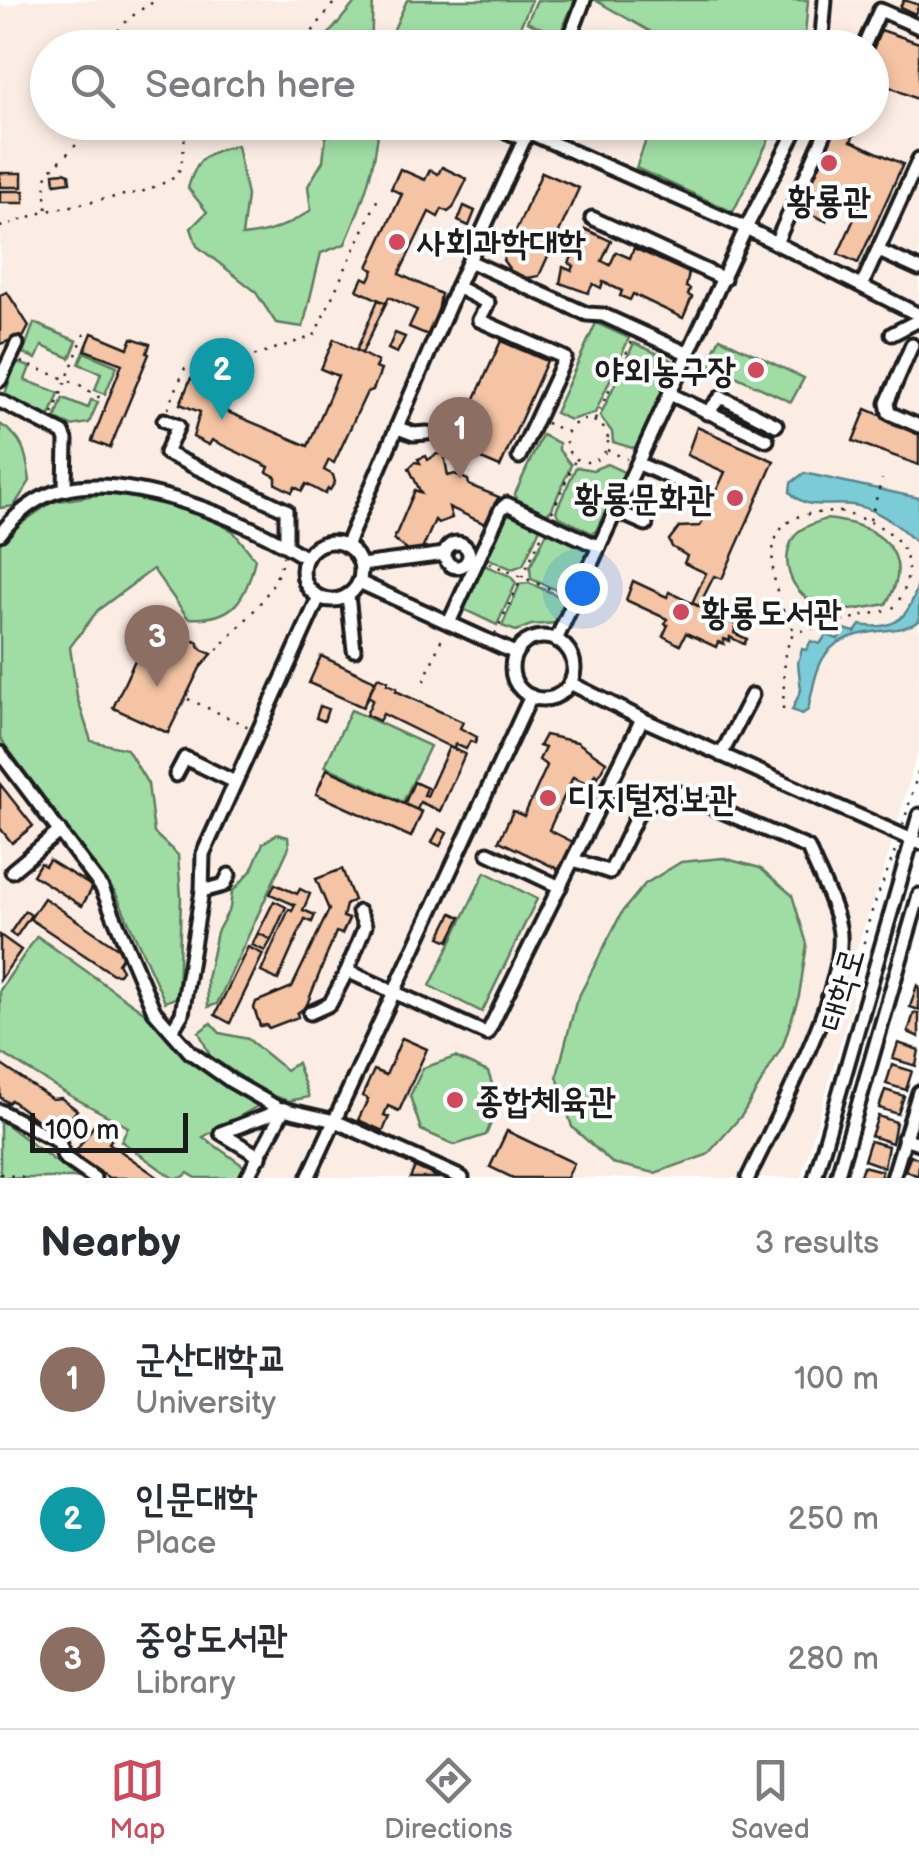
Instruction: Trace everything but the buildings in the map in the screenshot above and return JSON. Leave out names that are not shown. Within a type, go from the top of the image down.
[{"type":"street","points":[[573,30],[584,0]]},
{"type":"street","points":[[822,30],[825,0]]},
{"type":"street","points":[[872,30],[880,10],[919,27]]},
{"type":"street","points":[[346,546],[524,140]]},
{"type":"street","points":[[548,140],[746,228],[919,317],[892,334],[915,347],[887,403],[889,413],[919,426]]},
{"type":"street","points":[[556,640],[746,228],[791,140]]},
{"type":"street","points":[[776,243],[822,140]]},
{"type":"street","points":[[862,285],[919,159]]},
{"type":"street","points":[[592,218],[724,279]]},
{"type":"street","points":[[878,251],[919,269]]},
{"type":"street","points":[[469,261],[689,354]]},
{"type":"street","points":[[457,288],[488,303],[479,320],[565,358],[518,457]]},
{"type":"street","points":[[0,380],[17,344]]},
{"type":"street","points":[[672,395],[767,440]]},
{"type":"street","points":[[707,413],[720,396],[776,425]]},
{"type":"street","points":[[0,402],[63,434],[65,489]]},
{"type":"street","points":[[164,420],[178,426],[166,453],[286,510],[286,545]]},
{"type":"street","points":[[398,428],[414,434],[427,433]]},
{"type":"street","points":[[638,464],[694,488]]},
{"type":"street","points":[[0,534],[42,497],[65,489],[92,487],[173,498],[286,545],[306,558]]},
{"type":"street","points":[[449,623],[507,504],[599,547]]},
{"type":"street","points":[[616,510],[646,524]]},
{"type":"street","points":[[338,542],[346,546],[361,565],[359,582],[348,595],[331,600],[319,597],[304,577],[306,558],[320,545],[338,542]]},
{"type":"street","points":[[361,565],[445,554]]},
{"type":"street","points":[[359,582],[515,653]]},
{"type":"street","points":[[348,595],[354,650]]},
{"type":"street","points":[[173,1029],[182,1014],[202,891],[203,854],[319,597]]},
{"type":"street","points":[[528,640],[556,640],[570,654],[570,683],[548,698],[531,696],[522,691],[512,673],[515,653],[528,640]]},
{"type":"street","points":[[570,683],[642,720],[915,842]]},
{"type":"street","points":[[721,755],[752,694]]},
{"type":"street","points":[[308,1178],[531,696]]},
{"type":"street","points":[[346,972],[487,1034],[642,720]]},
{"type":"street","points":[[0,753],[102,888],[154,1011],[190,1052],[230,1081],[284,1109],[335,1121],[462,1178]]},
{"type":"street","points":[[176,775],[185,758],[235,782]]},
{"type":"street","points":[[574,860],[610,872],[642,806],[677,792],[808,848],[840,928],[839,947],[820,1017],[748,1178]]},
{"type":"street","name":"대학로","points":[[815,1178],[915,842],[919,814]]},
{"type":"street","points":[[12,871],[60,831]]},
{"type":"street","points":[[488,853],[560,887]]},
{"type":"street","points":[[202,891],[224,885],[229,876]]},
{"type":"street","name":"대학로","points":[[837,1178],[919,895]]},
{"type":"street","points":[[310,1014],[330,1004],[346,972],[365,926],[359,912]]},
{"type":"street","points":[[893,1178],[919,1092]]},
{"type":"street","points":[[247,1178],[284,1109]]},
{"type":"street","points":[[260,1157],[221,1133],[284,1109]]},
{"type":"street","points":[[0,1110],[59,1142],[64,1157],[94,1178]]},
{"type":"street","points":[[904,1138],[919,1143]]},
{"type":"path","points":[[118,30],[139,10],[158,0]]},
{"type":"path","points":[[312,30],[336,0]]},
{"type":"path","points":[[47,211],[48,173],[82,140]]},
{"type":"path","points":[[0,227],[47,211],[144,191],[171,180],[181,168],[185,140]]},
{"type":"path","points":[[164,420],[185,368],[219,367],[314,336],[380,194]]},
{"type":"path","points":[[49,425],[88,326]]},
{"type":"path","points":[[595,421],[637,330]]},
{"type":"path","points":[[10,358],[67,380],[100,398]]},
{"type":"path","points":[[536,419],[568,432]]},
{"type":"path","points":[[580,421],[595,421],[607,436],[606,450],[596,460],[576,458],[567,448],[568,432],[580,421]]},
{"type":"path","points":[[606,450],[638,464]]},
{"type":"path","points":[[490,642],[576,458]]},
{"type":"path","points":[[870,520],[882,478]]},
{"type":"path","points":[[840,512],[870,520],[892,534],[906,554],[908,575],[902,598],[892,609],[801,630],[794,628],[780,604],[772,570],[777,538],[787,523],[807,513],[840,512]]},
{"type":"path","points":[[217,650],[255,609],[280,573],[286,545]]},
{"type":"path","points":[[479,558],[574,600]]},
{"type":"path","points":[[424,681],[449,623]]},
{"type":"path","points":[[783,709],[785,653],[794,628]]},
{"type":"path","points":[[188,699],[259,732]]},
{"type":"path","points":[[0,1174],[28,1178]]},
{"type":"shaded area","points":[[24,0],[595,0],[648,30],[30,30],[30,140],[646,140],[637,168],[733,211],[768,140],[889,140],[889,30],[805,30],[808,0],[919,0],[919,747],[881,880],[855,953],[851,1007],[801,1178],[0,1178],[0,4],[8,7]]},
{"type":"green space","points":[[357,0],[373,0],[372,30],[332,30]]},
{"type":"green space","points":[[407,0],[532,0],[519,30],[394,30]]},
{"type":"green space","points":[[537,0],[575,0],[562,30],[545,30],[527,22]]},
{"type":"green space","points":[[595,0],[808,0],[805,30],[648,30]]},
{"type":"green space","points":[[325,140],[377,140],[371,170],[345,244],[321,253],[303,327],[276,323],[255,291],[197,246],[191,228],[207,212],[188,188],[199,162],[237,145],[247,196],[242,236],[261,233],[311,210],[308,186],[323,161]]},
{"type":"green space","points":[[646,140],[769,140],[733,212],[636,168]]},
{"type":"green space","points":[[34,323],[77,341],[70,358],[42,346],[36,359],[23,353]]},
{"type":"green space","points":[[596,323],[629,338],[595,413],[570,420],[555,413]]},
{"type":"green space","name":"야외농구장","points":[[720,338],[804,378],[791,402],[707,363]]},
{"type":"green space","points":[[634,343],[672,360],[673,366],[637,446],[632,448],[613,442],[612,432],[600,416]]},
{"type":"green space","points":[[84,352],[117,366],[105,394],[95,390],[101,373],[79,364]]},
{"type":"green space","points":[[16,362],[30,367],[25,380],[59,393],[50,416],[4,397]]},
{"type":"green space","points":[[63,398],[88,408],[91,400],[98,402],[89,423],[71,426],[55,419]]},
{"type":"green space","points":[[0,424],[15,435],[23,448],[30,481],[14,506],[0,508]]},
{"type":"green space","points":[[542,435],[559,443],[559,450],[571,465],[551,511],[546,513],[516,499],[515,494]]},
{"type":"green space","points":[[607,464],[624,472],[596,531],[592,533],[558,516],[556,511],[576,467],[593,470]]},
{"type":"green space","points":[[110,493],[193,511],[233,531],[255,559],[242,596],[227,611],[188,618],[153,569],[98,610],[70,647],[77,697],[91,741],[127,749],[148,784],[154,833],[178,855],[178,997],[165,1002],[116,894],[0,738],[0,538],[52,502]]},
{"type":"green space","points":[[510,509],[542,524],[523,565],[512,569],[487,558]]},
{"type":"green space","points":[[825,519],[860,527],[887,543],[897,569],[886,604],[835,609],[817,604],[800,592],[787,563],[791,542],[800,531]]},
{"type":"green space","points":[[549,528],[591,548],[568,595],[531,579],[530,567]]},
{"type":"green space","points":[[484,565],[510,576],[516,583],[497,625],[463,609]]},
{"type":"green space","points":[[529,583],[566,599],[556,623],[516,631],[502,626],[520,584]]},
{"type":"green space","points":[[351,710],[430,746],[403,802],[325,766]]},
{"type":"green space","points":[[277,834],[288,837],[289,847],[217,1004],[208,1007],[207,979],[217,932],[230,908],[232,892],[251,871],[263,843]]},
{"type":"green space","points":[[723,858],[760,868],[792,895],[807,944],[799,996],[783,1045],[742,1115],[707,1155],[655,1173],[612,1163],[572,1127],[557,1076],[576,1002],[622,912],[645,884],[681,862]]},
{"type":"green space","points":[[485,872],[537,899],[482,1012],[430,986]]},
{"type":"green space","points":[[37,936],[159,1023],[181,1053],[258,1106],[203,1137],[245,1167],[239,1178],[196,1178],[188,1173],[173,1178],[121,1141],[128,1127],[0,1052],[0,990]]},
{"type":"green space","points":[[211,1023],[220,1033],[248,1039],[286,1070],[297,1063],[309,1097],[288,1101],[266,1093],[210,1056],[199,1032]]},
{"type":"green space","name":"종합체육관","points":[[455,1057],[488,1072],[499,1104],[486,1135],[455,1145],[421,1130],[410,1096],[423,1068]]},
{"type":"green space","points":[[0,1120],[78,1178],[0,1178]]},
{"type":"water","points":[[804,473],[919,498],[919,546],[867,508],[813,504],[797,498],[790,492],[791,483]]},
{"type":"water","points":[[919,580],[919,621],[855,636],[831,648],[819,667],[808,710],[802,714],[792,710],[801,690],[798,663],[802,649],[806,650],[811,641],[820,644],[826,635],[838,639],[844,629],[855,632],[860,625],[893,623],[907,611]]},
{"type":"place","name":"황룡관","points":[[829,163]]},
{"type":"place","name":"사회과학대학","points":[[397,242]]},
{"type":"place","name":"야외농구장","points":[[756,370]]},
{"type":"place","name":"인문대학","points":[[222,420]]},
{"type":"place","name":"군산대학교","points":[[460,479]]},
{"type":"place","name":"황룡문화관","points":[[735,498]]},
{"type":"place","name":"황룡도서관","points":[[681,612]]},
{"type":"place","name":"중앙도서관","points":[[157,687]]},
{"type":"place","name":"디지털정보관","points":[[548,798]]},
{"type":"place","name":"종합체육관","points":[[455,1100]]}]
